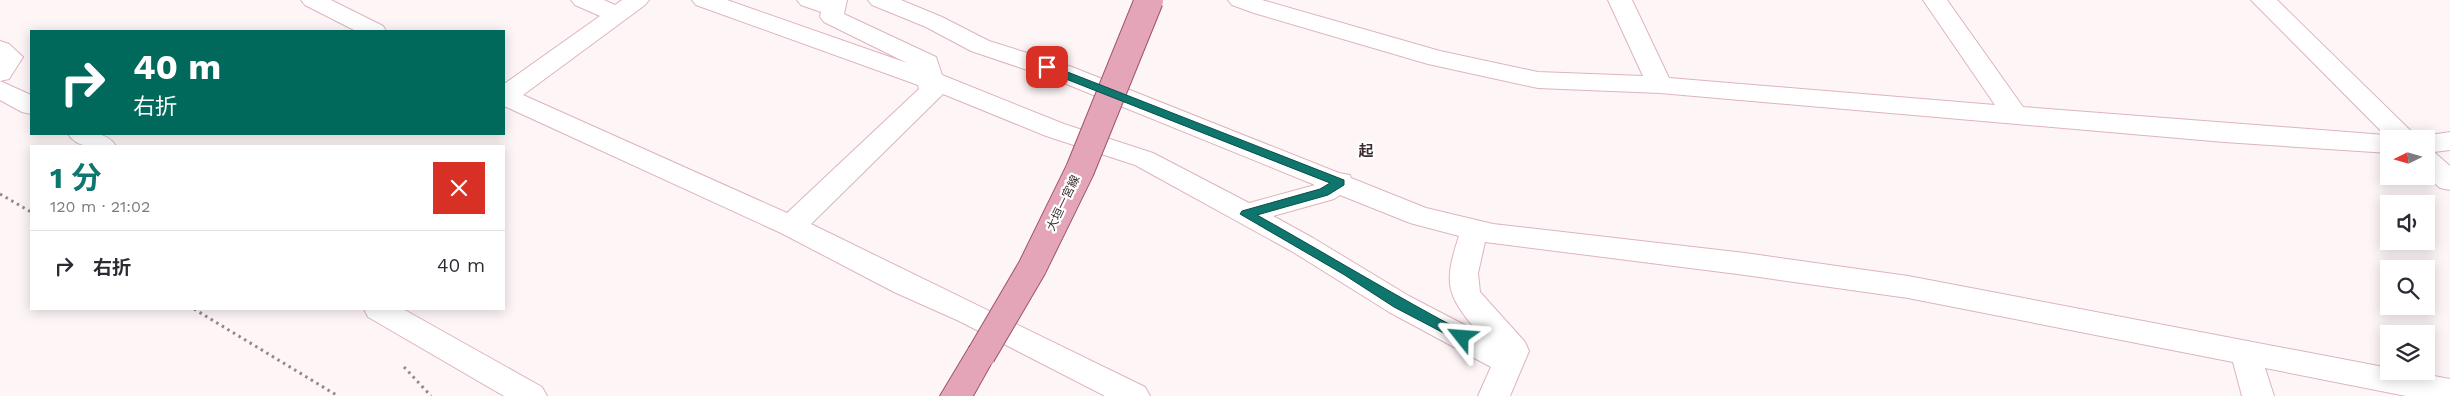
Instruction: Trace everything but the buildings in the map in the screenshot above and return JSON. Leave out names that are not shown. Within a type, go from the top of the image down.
[{"type":"main road","name":"大垣一宮線","points":[[956,396],[1032,268],[1080,170],[1150,0]]},
{"type":"street","points":[[314,0],[372,30]]},
{"type":"street","points":[[583,0],[617,14]]},
{"type":"street","points":[[505,95],[637,0]]},
{"type":"street","points":[[704,0],[930,80],[1055,130],[1144,160],[1337,264],[1399,304],[1509,362]]},
{"type":"street","points":[[880,0],[934,22],[980,46],[1063,72],[1340,182],[1420,216],[1475,230],[1493,234],[1745,264],[1908,287],[2450,392]]},
{"type":"street","points":[[1240,0],[1437,58],[1538,80],[1660,85],[2380,143]]},
{"type":"street","points":[[1620,0],[1660,85]]},
{"type":"street","points":[[1935,0],[2014,114]]},
{"type":"street","points":[[2262,0],[2396,130]]},
{"type":"street","points":[[791,226],[932,91],[927,63],[832,17],[826,3]]},
{"type":"street","points":[[0,49],[11,57],[0,73]]},
{"type":"street","points":[[0,89],[30,105]]},
{"type":"street","points":[[505,96],[791,226],[904,284],[970,313],[1134,396]]},
{"type":"street","points":[[82,135],[101,145]]},
{"type":"street","points":[[2435,143],[2450,141]]},
{"type":"street","points":[[2435,167],[2450,181]]},
{"type":"street","points":[[1246,214],[1324,192],[1340,182]]},
{"type":"street","points":[[1475,230],[1466,266],[1464,287],[1482,317],[1514,351],[1494,396]]},
{"type":"street","points":[[381,310],[531,396]]},
{"type":"street","points":[[2245,352],[2258,396]]},
{"type":"path","points":[[0,194],[30,211]]},
{"type":"path","points":[[196,310],[338,396]]},
{"type":"path","points":[[402,365],[431,396]]},
{"type":"district","name":"起","points":[[1366,151]]},
{"type":"route","points":[[1047,67],[1340,182],[1324,192],[1246,214],[1347,270],[1399,304],[1462,337]]}]
